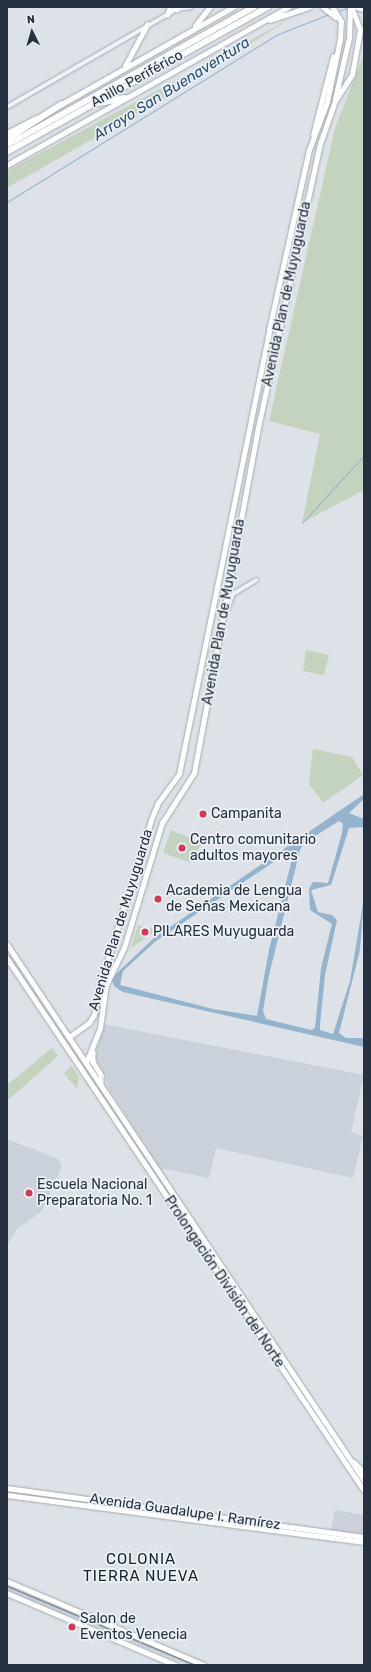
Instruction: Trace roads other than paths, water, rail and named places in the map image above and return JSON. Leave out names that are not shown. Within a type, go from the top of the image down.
[{"type":"highway","name":"Anillo Periférico","points":[[7,144],[254,7]]},
{"type":"highway","name":"Anillo Periférico","points":[[7,152],[268,7]]},
{"type":"highway","points":[[94,103],[125,98]]},
{"type":"highway","points":[[7,139],[62,104]]},
{"type":"main road","points":[[167,14],[170,7]]},
{"type":"main road","points":[[184,34],[210,7]]},
{"type":"main road","points":[[7,133],[62,104],[124,67],[233,7]]},
{"type":"main road","points":[[7,165],[289,7]]},
{"type":"main road","points":[[264,21],[291,15],[308,7]]},
{"type":"main road","points":[[312,142],[338,35],[337,18],[323,7]]},
{"type":"main road","points":[[312,142],[319,124],[341,33],[341,22],[332,7]]},
{"type":"main road","points":[[335,101],[349,34],[350,7]]},
{"type":"main road","points":[[335,101],[351,78],[360,36],[358,20],[350,7]]},
{"type":"main road","points":[[357,7],[364,9]]},
{"type":"main road","points":[[124,67],[147,25]]},
{"type":"main road","name":"Avenida Plan de Muyuguarda","points":[[86,1063],[94,1047],[106,985],[124,948],[162,823],[194,773],[225,615],[258,428],[320,144],[335,101]]},
{"type":"main road","name":"Avenida Plan de Muyuguarda","points":[[68,1038],[89,1023],[94,1014],[100,984],[151,820],[158,803],[179,774],[231,511],[312,142]]},
{"type":"main road","name":"Prolongación División del Norte","points":[[7,944],[68,1038],[132,1130],[364,1480]]},
{"type":"main road","name":"Prolongación División del Norte","points":[[7,958],[364,1490]]},
{"type":"main road","points":[[94,1047],[92,1062],[101,1075],[101,1085]]},
{"type":"main road","points":[[124,1133],[132,1130]]},
{"type":"main road","points":[[314,1416],[364,1476]]},
{"type":"main road","points":[[350,1460],[364,1472]]},
{"type":"main road","name":"Avenida Guadalupe I. Ramírez","points":[[7,1488],[364,1537]]},
{"type":"main road","name":"Avenida Guadalupe I. Ramírez","points":[[7,1495],[364,1542]]},
{"type":"main road","points":[[7,1581],[204,1665]]},
{"type":"main road","points":[[7,1594],[176,1665]]},
{"type":"street","points":[[7,107],[177,8],[191,7]]},
{"type":"street","points":[[225,615],[233,594],[256,580]]},
{"type":"street","points":[[62,1041],[68,1038]]},
{"type":"street","points":[[84,1074],[86,1063]]},
{"type":"water","points":[[364,794],[364,799],[349,813],[364,819],[364,827],[349,828],[331,885],[311,890],[318,912],[332,915],[337,920],[325,975],[320,1024],[320,1030],[333,1034],[350,981],[364,898],[360,950],[339,1033],[346,1038],[364,1038],[364,1047],[123,992],[114,986],[112,980],[117,973],[154,938]],"holes":[[[339,821],[343,824],[342,833],[328,883],[313,882],[309,889],[310,910],[332,924],[321,968],[315,1028],[311,1030],[266,1019],[263,1011],[269,975],[300,850],[304,843]],[[290,851],[293,855],[269,950],[257,1016],[213,1009],[120,985],[123,971],[156,941]]]},
{"type":"waterway","name":"Arroyo San Buenaventura","points":[[338,11],[348,8]]},
{"type":"waterway","name":"Arroyo San Buenaventura","points":[[7,202],[276,35],[329,14]]},
{"type":"waterway","points":[[302,523],[364,455]]},
{"type":"tram line","points":[[7,1586],[195,1665]]},
{"type":"place","name":"Campanita","points":[[203,814]]},
{"type":"place","name":"Centro comunitario adultos mayores","points":[[182,848]]},
{"type":"place","name":"Academia de Lengua de Señas Mexicana","points":[[158,899]]},
{"type":"place","name":"PILARES Muyuguarda","points":[[145,932]]},
{"type":"place","name":"Escuela Nacional Preparatoria No. 1","points":[[29,1193]]},
{"type":"place","name":"Salon de Eventos Venecia","points":[[72,1627]]},
{"type":"district","name":"COLONIA TIERRA NUEVA","points":[[141,1568]]}]
